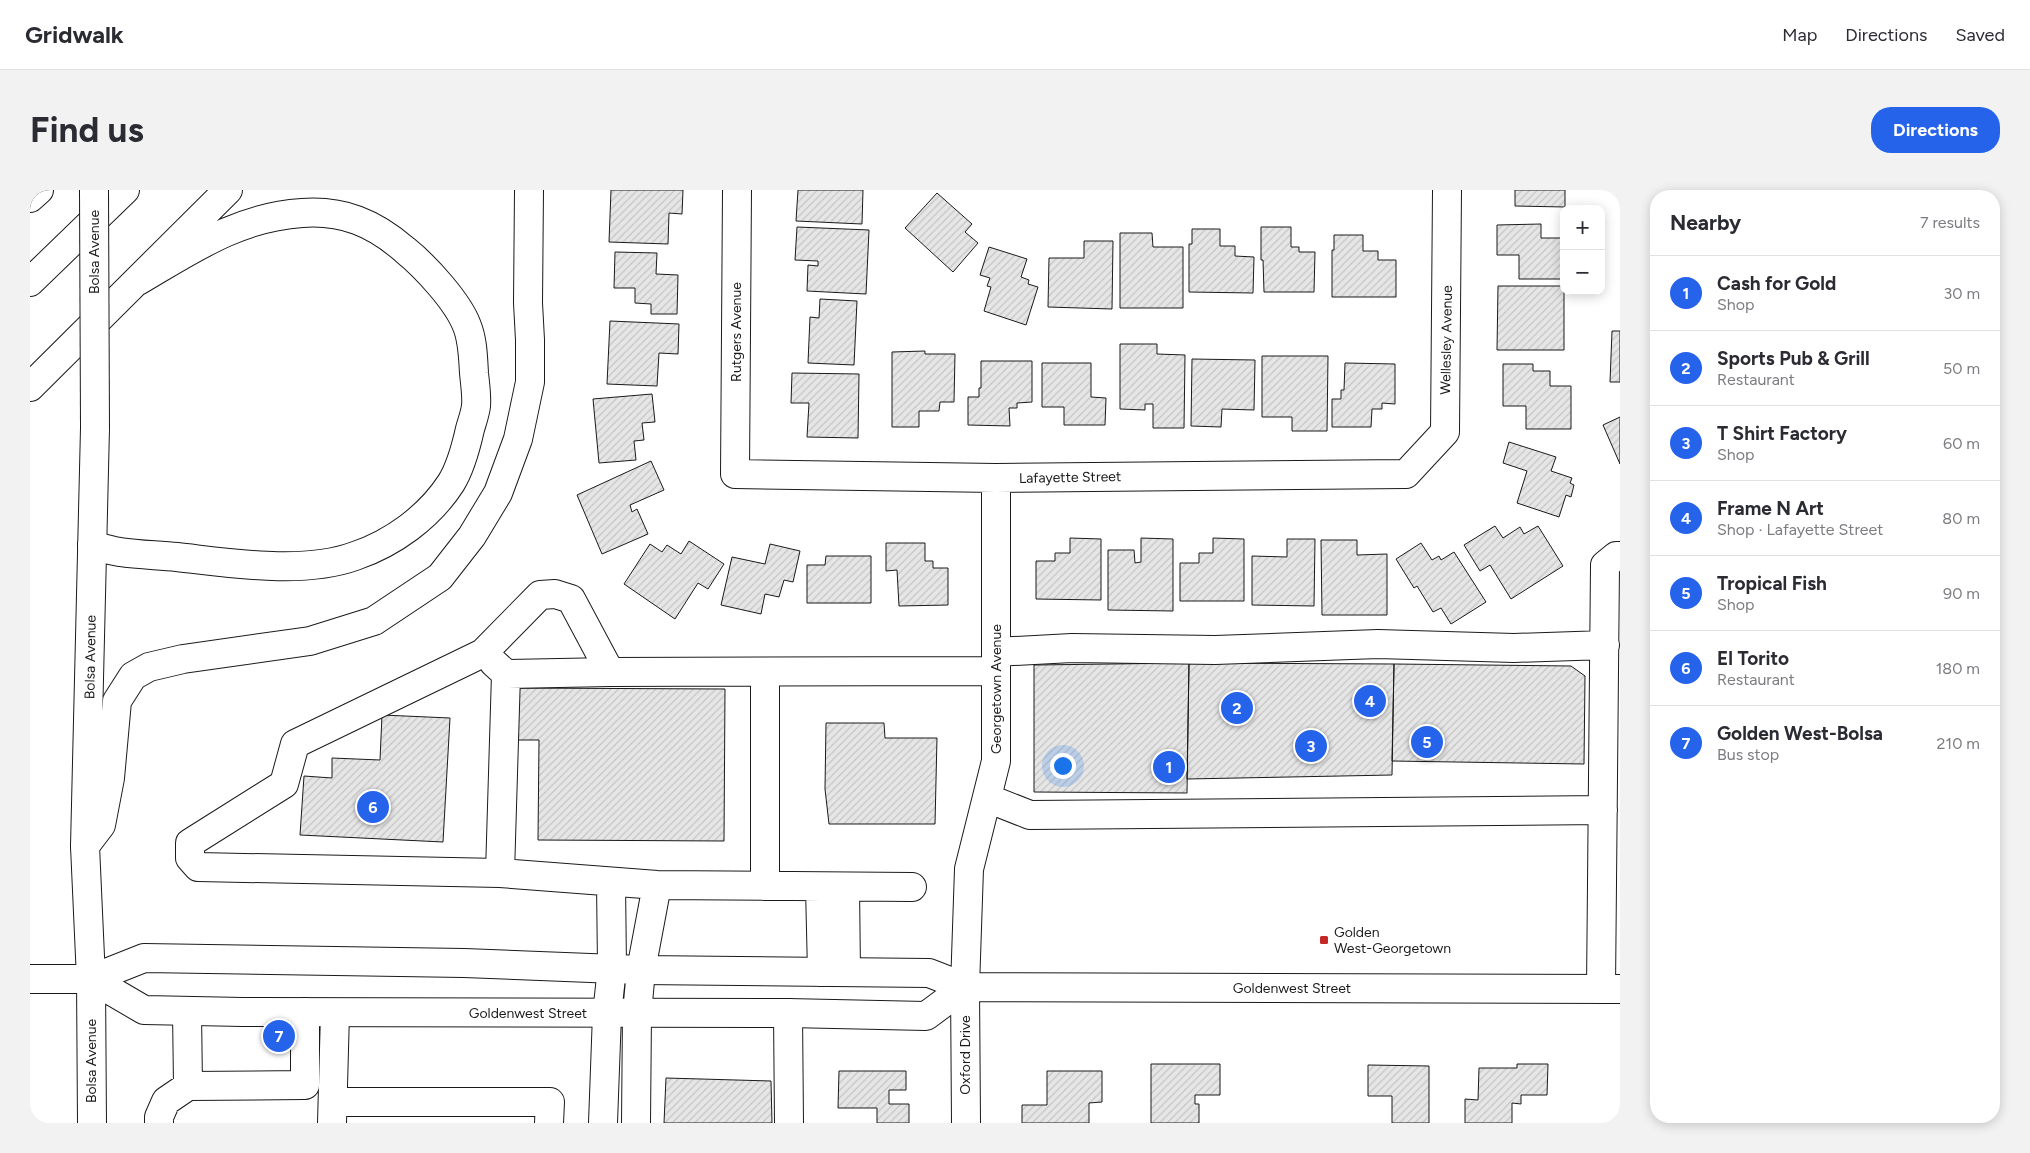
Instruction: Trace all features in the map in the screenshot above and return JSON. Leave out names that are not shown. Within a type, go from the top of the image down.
[{"type":"main road","points":[[30,198],[39,190]]},
{"type":"main road","name":"Bolsa Avenue","points":[[92,1123],[90,979],[85,846],[95,428],[94,190]]},
{"type":"main road","points":[[30,282],[125,190]]},
{"type":"main road","points":[[30,387],[138,282],[228,190]]},
{"type":"main road","points":[[85,846],[101,825],[110,778],[117,701],[133,676],[149,667],[183,659],[310,641],[374,621],[440,577],[472,536],[498,493],[518,439],[530,382],[528,303],[529,190]]},
{"type":"main road","name":"Rutgers Avenue","points":[[735,474],[737,190]]},
{"type":"main road","name":"Wellesley Avenue","points":[[1406,474],[1445,432],[1447,190]]},
{"type":"main road","points":[[92,546],[120,552],[239,564],[297,566],[330,563],[355,556],[383,544],[406,530],[426,513],[452,482],[466,448],[476,407],[468,328],[459,309],[420,262],[392,239],[353,217],[332,213],[304,213],[279,215],[252,221],[205,242],[138,282]]},
{"type":"main road","name":"Lafayette Street","points":[[735,474],[996,478],[1406,474]]},
{"type":"main road","name":"Georgetown Avenue","points":[[965,987],[969,869],[996,761],[996,478]]},
{"type":"main road","points":[[1610,989],[1608,816],[1612,746],[1605,646],[1605,565],[1616,556],[1620,556]]},
{"type":"main road","points":[[610,672],[571,598],[555,594],[540,595],[483,653],[295,744],[284,784],[190,843],[190,858],[198,867],[500,873],[657,885],[912,887]]},
{"type":"main road","points":[[483,653],[506,674],[765,672],[996,662],[1072,648],[1215,650],[1378,644],[1514,648],[1605,646]]},
{"type":"main road","points":[[765,672],[765,886]]},
{"type":"main road","points":[[500,873],[506,674]]},
{"type":"main road","points":[[987,798],[1030,816],[1608,816]]},
{"type":"main road","points":[[603,1123],[607,1014],[612,968],[611,882]]},
{"type":"main road","points":[[636,1123],[637,1014],[641,970],[657,885]]},
{"type":"main road","points":[[833,887],[834,972]]},
{"type":"main road","name":"Goldenwest Street","points":[[30,979],[90,979],[144,958],[464,963],[641,970],[929,974],[965,987],[1610,989]]},
{"type":"main road","name":"Goldenwest Street","points":[[90,979],[144,1010],[187,1011],[607,1014],[788,1013],[926,1016],[965,987]]},
{"type":"main road","name":"Oxford Drive","points":[[965,987],[966,1123]]},
{"type":"main road","points":[[187,1011],[188,1086]]},
{"type":"main road","points":[[159,1123],[159,1117],[166,1101],[188,1086],[305,1084],[305,1012]]},
{"type":"main road","points":[[335,1012],[332,1113],[550,1102],[549,1123]]},
{"type":"main road","points":[[788,1013],[789,1123]]},
{"type":"building","points":[[611,190],[683,190],[682,214],[669,213],[668,244],[609,242]]},
{"type":"building","points":[[798,190],[863,190],[862,224],[796,221]]},
{"type":"building","points":[[1515,190],[1565,190],[1565,205],[1560,205],[1560,207],[1515,206]]},
{"type":"building","points":[[937,193],[972,224],[965,232],[978,243],[953,272],[905,228]]},
{"type":"building","points":[[1541,224],[1541,238],[1560,238],[1560,279],[1519,279],[1519,255],[1497,255],[1497,225]]},
{"type":"building","points":[[797,227],[869,230],[866,294],[807,291],[808,265],[818,266],[818,261],[795,260]]},
{"type":"building","points":[[1261,227],[1291,227],[1291,247],[1299,247],[1299,252],[1315,252],[1314,292],[1264,292],[1263,260],[1261,260]]},
{"type":"building","points":[[1192,229],[1220,229],[1220,246],[1235,246],[1235,256],[1254,257],[1253,293],[1189,292],[1189,244],[1192,244]]},
{"type":"building","points":[[1120,233],[1152,233],[1153,247],[1183,247],[1183,308],[1120,308]]},
{"type":"building","points":[[1334,235],[1363,235],[1363,251],[1378,251],[1378,260],[1396,260],[1396,297],[1332,297],[1332,250],[1334,250]]},
{"type":"building","points":[[1084,241],[1113,241],[1112,309],[1048,307],[1049,258],[1084,258]]},
{"type":"building","points":[[989,247],[1027,259],[1021,277],[1029,280],[1028,284],[1038,287],[1026,325],[984,311],[991,287],[987,286],[990,278],[980,275]]},
{"type":"building","points":[[615,252],[657,253],[656,274],[678,275],[677,314],[651,314],[651,304],[635,303],[635,288],[614,288]]},
{"type":"building","points":[[1498,286],[1560,286],[1560,295],[1564,295],[1564,350],[1497,350]]},
{"type":"building","points":[[820,299],[857,301],[854,365],[808,363],[810,317],[819,318]]},
{"type":"building","points":[[610,321],[679,324],[678,354],[659,353],[657,386],[607,384]]},
{"type":"building","points":[[1612,331],[1620,331],[1620,382],[1610,382]]},
{"type":"building","points":[[1120,344],[1157,344],[1157,354],[1185,355],[1184,428],[1153,428],[1153,404],[1145,404],[1145,410],[1120,409]]},
{"type":"building","points":[[925,351],[925,354],[955,354],[954,402],[940,402],[939,411],[919,411],[919,427],[892,427],[892,352]]},
{"type":"building","points":[[1262,356],[1328,356],[1327,431],[1292,431],[1292,417],[1262,417]]},
{"type":"building","points":[[1192,359],[1255,360],[1254,410],[1222,409],[1221,427],[1191,426]]},
{"type":"building","points":[[981,361],[1032,361],[1032,402],[1017,403],[1017,408],[1009,408],[1010,426],[968,425],[968,397],[979,397]]},
{"type":"building","points":[[1042,363],[1091,363],[1091,397],[1106,398],[1105,425],[1064,425],[1064,407],[1042,407]]},
{"type":"building","points":[[1345,363],[1395,364],[1395,404],[1382,403],[1382,409],[1372,409],[1371,427],[1332,427],[1332,399],[1341,399],[1341,390],[1344,390]]},
{"type":"building","points":[[1503,364],[1533,364],[1533,371],[1550,371],[1550,386],[1571,386],[1571,429],[1526,429],[1526,406],[1503,406]]},
{"type":"building","points":[[792,373],[859,374],[858,438],[807,437],[809,403],[791,403]]},
{"type":"building","points":[[652,394],[655,422],[642,423],[644,440],[634,441],[636,460],[599,463],[593,399]]},
{"type":"building","points":[[1620,417],[1620,464],[1603,425]]},
{"type":"building","points":[[1509,442],[1556,457],[1551,471],[1572,478],[1570,483],[1574,485],[1571,497],[1566,495],[1559,517],[1517,503],[1527,471],[1503,463]]},
{"type":"building","points":[[651,461],[664,490],[630,505],[632,512],[637,509],[648,534],[602,554],[577,495]]},
{"type":"building","points":[[1495,526],[1503,538],[1520,527],[1524,534],[1538,526],[1563,566],[1511,599],[1490,565],[1480,571],[1464,545]]},
{"type":"building","points":[[1070,538],[1101,539],[1101,600],[1036,599],[1036,561],[1055,561],[1055,553],[1070,553]]},
{"type":"building","points":[[1141,538],[1173,539],[1173,611],[1108,610],[1108,550],[1134,550],[1135,563],[1141,562]]},
{"type":"building","points":[[1213,538],[1244,539],[1244,601],[1180,601],[1180,563],[1199,563],[1199,553],[1213,553]]},
{"type":"building","points":[[1287,539],[1315,539],[1314,606],[1252,605],[1252,556],[1287,557]]},
{"type":"building","points":[[1321,540],[1357,540],[1357,555],[1387,554],[1387,615],[1322,615]]},
{"type":"building","points":[[689,541],[724,564],[708,589],[698,583],[675,619],[624,584],[650,544],[662,552],[667,545],[681,554]]},
{"type":"building","points":[[886,543],[925,543],[925,561],[933,561],[933,568],[948,568],[948,605],[899,606],[897,570],[886,571]]},
{"type":"building","points":[[1421,543],[1432,560],[1439,556],[1441,560],[1454,552],[1486,602],[1451,624],[1441,608],[1433,612],[1417,586],[1414,588],[1396,559]]},
{"type":"building","points":[[770,544],[800,551],[793,582],[784,580],[779,597],[765,594],[761,614],[721,605],[732,557],[765,564]]},
{"type":"building","points":[[826,556],[871,556],[871,603],[807,603],[807,565],[825,565]]},
{"type":"building","points":[[1189,663],[1187,793],[1034,792],[1034,665]]},
{"type":"building","points":[[1189,663],[1394,664],[1392,775],[1187,779]]},
{"type":"building","points":[[1394,664],[1571,666],[1585,676],[1584,764],[1392,761]]},
{"type":"building","points":[[514,688],[725,689],[724,841],[538,840],[539,740],[513,740]]},
{"type":"building","points":[[382,715],[450,718],[443,842],[300,835],[304,776],[332,778],[332,758],[380,760]]},
{"type":"building","points":[[826,723],[884,723],[885,738],[937,738],[935,824],[829,824],[825,789]]},
{"type":"building","points":[[1151,1064],[1220,1064],[1220,1095],[1195,1095],[1195,1104],[1199,1104],[1199,1123],[1151,1123]]},
{"type":"building","points":[[1517,1064],[1548,1064],[1547,1095],[1521,1095],[1521,1104],[1512,1103],[1512,1123],[1465,1123],[1465,1099],[1478,1100],[1479,1068],[1517,1068]]},
{"type":"building","points":[[1368,1065],[1429,1066],[1429,1123],[1392,1123],[1392,1096],[1368,1096]]},
{"type":"building","points":[[839,1071],[906,1071],[906,1090],[889,1090],[889,1104],[909,1104],[909,1123],[877,1123],[877,1108],[838,1108]]},
{"type":"building","points":[[1047,1071],[1102,1071],[1102,1102],[1089,1103],[1089,1123],[1022,1123],[1022,1105],[1047,1105]]},
{"type":"building","points":[[666,1078],[771,1081],[772,1123],[664,1123]]},
{"type":"place","name":"Frame N Art","points":[[1370,701]]},
{"type":"place","name":"Sports Pub & Grill","points":[[1237,708]]},
{"type":"place","name":"Tropical Fish","points":[[1427,742]]},
{"type":"place","name":"T Shirt Factory","points":[[1311,746]]},
{"type":"place","name":"Cash for Gold","points":[[1169,767]]},
{"type":"place","name":"El Torito","points":[[373,807]]},
{"type":"place","name":"Golden West-Georgetown","points":[[1324,940]]},
{"type":"place","name":"Golden West-Bolsa","points":[[279,1036]]}]
